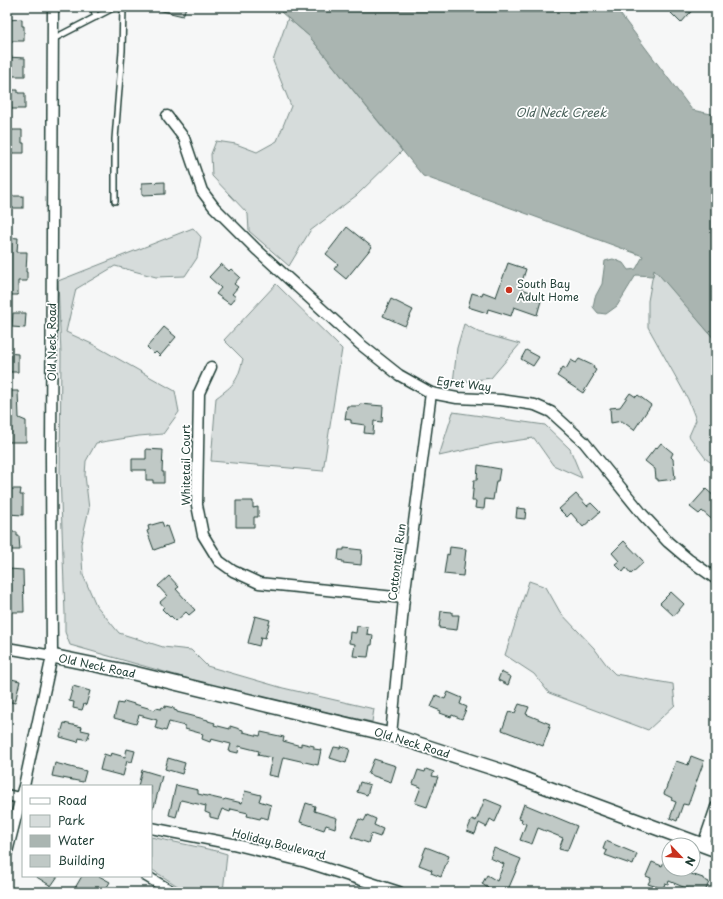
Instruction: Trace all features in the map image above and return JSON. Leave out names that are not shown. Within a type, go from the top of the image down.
[{"type":"street","name":"Old Neck Road","points":[[53,7],[51,451],[52,656],[125,671],[391,735],[508,773],[716,850]]},
{"type":"street","name":"Egret Way","points":[[167,116],[184,138],[202,191],[214,207],[231,226],[360,344],[398,375],[431,393],[457,398],[501,400],[535,405],[551,412],[584,442],[643,516],[668,542],[688,559],[716,579]]},
{"type":"street","name":"Whitetail Court","points":[[211,367],[199,393],[197,505],[203,535],[219,560],[233,571],[260,583],[404,598]]},
{"type":"street","name":"Cottontail Run","points":[[391,735],[404,598],[431,393]]},
{"type":"street","points":[[7,648],[52,656],[24,785]]},
{"type":"street","points":[[7,795],[22,796],[7,852]]},
{"type":"street","points":[[703,845],[716,806]]},
{"type":"street","name":"Holiday Boulevard","points":[[152,828],[233,844],[306,862],[399,892]]},
{"type":"street","points":[[148,877],[173,892]]},
{"type":"lane","points":[[93,7],[96,17]]},
{"type":"lane","points":[[53,39],[115,7]]},
{"type":"lane","points":[[115,201],[115,139],[122,51],[123,7]]},
{"type":"green space","points":[[288,18],[309,36],[402,151],[357,195],[310,231],[289,266],[249,231],[248,214],[212,176],[211,154],[216,141],[236,144],[257,152],[277,141],[291,106],[273,61]]},
{"type":"green space","points":[[193,228],[201,237],[197,258],[185,276],[156,277],[115,266],[76,289],[66,332],[92,344],[175,391],[179,412],[163,434],[139,436],[96,443],[86,461],[85,475],[89,509],[81,544],[83,575],[96,605],[119,633],[163,647],[191,650],[207,666],[283,688],[374,709],[372,722],[242,694],[70,645],[65,632],[60,472],[61,355],[58,281]]},
{"type":"green space","points":[[654,268],[716,341],[716,466],[706,459],[689,436],[696,420],[688,399],[648,327],[648,301]]},
{"type":"green space","points":[[276,284],[342,349],[323,471],[211,461],[216,398],[231,386],[237,378],[243,359],[224,340]]},
{"type":"green space","points":[[464,324],[481,333],[520,344],[491,378],[453,383],[457,348]]},
{"type":"green space","points":[[453,412],[545,425],[570,449],[582,478],[553,465],[534,438],[493,444],[439,456]]},
{"type":"green space","points":[[529,581],[546,587],[560,612],[594,648],[615,674],[673,684],[675,705],[648,730],[549,693],[534,674],[505,655]]},
{"type":"green space","points":[[152,837],[227,854],[223,892],[187,892],[152,870]]},
{"type":"water","name":"Old Neck Creek","points":[[275,7],[615,7],[692,110],[716,115],[716,341],[654,269],[653,276],[636,275],[617,306],[606,314],[598,313],[593,307],[595,297],[602,284],[605,261],[613,259],[623,263],[628,270],[636,269],[643,256],[423,176],[309,36]]},
{"type":"building","points":[[159,7],[186,7],[183,16],[158,10]]},
{"type":"building","points":[[676,7],[695,7],[681,23],[671,13]]},
{"type":"building","points":[[22,19],[22,26],[24,26],[24,41],[10,41],[10,32],[7,32],[7,20]]},
{"type":"building","points":[[7,57],[25,58],[25,76],[11,76],[11,68],[7,68]]},
{"type":"building","points":[[7,90],[18,90],[18,93],[25,93],[25,109],[11,109],[11,105],[7,105]]},
{"type":"building","points":[[7,130],[22,130],[24,153],[7,153]]},
{"type":"building","points":[[165,182],[165,194],[142,195],[142,183]]},
{"type":"building","points":[[7,196],[23,196],[23,208],[7,208]]},
{"type":"building","points":[[347,227],[372,247],[346,279],[334,269],[338,264],[326,254]]},
{"type":"building","points":[[7,237],[18,238],[17,252],[27,252],[27,281],[18,281],[18,295],[7,295]]},
{"type":"building","name":"South Bay Adult Home","points":[[508,263],[526,269],[520,288],[530,292],[529,295],[538,298],[537,300],[541,301],[537,315],[514,307],[511,316],[488,309],[487,313],[468,307],[472,293],[482,296],[483,292],[496,297]]},
{"type":"building","points":[[221,264],[229,271],[231,269],[240,277],[234,284],[238,287],[232,294],[236,297],[230,304],[216,294],[221,288],[209,277]]},
{"type":"building","points":[[391,299],[413,310],[405,326],[383,316]]},
{"type":"building","points":[[13,313],[26,313],[25,328],[12,327]]},
{"type":"building","points":[[164,327],[176,337],[160,356],[156,352],[154,354],[147,347]]},
{"type":"building","points":[[526,350],[539,357],[533,366],[521,359]]},
{"type":"building","points":[[7,353],[18,354],[18,372],[7,372]]},
{"type":"building","points":[[579,359],[594,366],[593,368],[596,370],[583,393],[557,376],[563,367],[566,369],[571,360],[576,363]]},
{"type":"building","points":[[7,391],[18,391],[19,418],[26,421],[26,442],[7,442]]},
{"type":"building","points":[[630,393],[636,397],[638,395],[651,405],[634,430],[622,421],[611,423],[610,408],[620,407]]},
{"type":"building","points":[[360,404],[383,406],[382,422],[374,421],[373,434],[364,433],[365,425],[351,423],[351,420],[345,419],[347,406],[359,406]]},
{"type":"building","points":[[661,443],[673,453],[671,457],[673,459],[675,479],[658,481],[658,479],[656,479],[655,469],[645,461]]},
{"type":"building","points":[[146,449],[163,450],[162,472],[164,472],[164,483],[153,483],[153,480],[146,480],[146,470],[132,470],[132,459],[146,459]]},
{"type":"building","points":[[478,465],[500,469],[498,481],[496,481],[493,500],[485,499],[484,509],[475,508],[476,501],[472,501],[474,480],[477,480]]},
{"type":"building","points":[[7,489],[21,489],[20,495],[23,495],[23,515],[7,514]]},
{"type":"building","points":[[706,489],[716,498],[716,523],[702,511],[699,514],[690,507]]},
{"type":"building","points":[[576,494],[587,506],[591,503],[600,512],[583,527],[571,513],[567,517],[559,509]]},
{"type":"building","points":[[236,501],[253,501],[253,508],[258,507],[258,517],[254,517],[254,527],[236,527]]},
{"type":"building","points":[[517,508],[526,509],[525,519],[516,518]]},
{"type":"building","points":[[162,522],[164,527],[167,526],[173,543],[154,550],[147,531],[149,530],[148,526]]},
{"type":"building","points":[[7,532],[17,532],[17,536],[19,536],[20,550],[7,550]]},
{"type":"building","points":[[624,541],[644,562],[631,574],[626,568],[623,572],[615,564],[619,561],[612,553]]},
{"type":"building","points":[[450,547],[466,549],[463,576],[444,574],[447,554],[449,555]]},
{"type":"building","points":[[344,548],[362,550],[361,565],[343,563],[343,561],[338,560],[339,550],[344,550]]},
{"type":"building","points":[[9,569],[23,570],[24,612],[9,612]]},
{"type":"building","points":[[169,576],[179,587],[176,589],[195,610],[189,615],[186,612],[176,621],[162,609],[164,607],[160,602],[167,596],[158,586]]},
{"type":"building","points":[[671,592],[684,604],[674,616],[660,603]]},
{"type":"building","points":[[441,611],[452,612],[452,615],[459,615],[457,630],[439,628]]},
{"type":"building","points":[[255,616],[270,620],[265,638],[261,637],[259,646],[248,643]]},
{"type":"building","points":[[357,626],[368,627],[367,634],[373,635],[372,645],[370,645],[368,657],[353,656],[355,644],[349,643],[350,632],[356,633]]},
{"type":"building","points":[[501,672],[511,677],[508,685],[498,680]]},
{"type":"building","points":[[7,678],[20,681],[15,703],[7,701]]},
{"type":"building","points":[[73,686],[90,691],[86,705],[84,704],[82,710],[73,708],[74,702],[69,701]]},
{"type":"building","points":[[448,692],[462,698],[460,704],[467,707],[462,719],[452,715],[451,717],[440,713],[441,711],[431,707],[436,695],[445,699]]},
{"type":"building","points":[[124,701],[155,710],[156,708],[165,708],[165,706],[174,708],[177,712],[208,720],[215,723],[214,725],[230,729],[230,726],[243,730],[243,732],[260,736],[261,732],[284,737],[283,741],[301,746],[301,743],[314,746],[314,749],[321,750],[318,765],[283,757],[278,777],[268,775],[272,758],[258,755],[259,751],[239,746],[238,753],[229,751],[231,744],[211,739],[210,742],[202,739],[203,734],[185,729],[185,726],[169,722],[166,731],[155,728],[157,720],[139,715],[136,724],[114,718],[118,703],[123,704]]},
{"type":"building","points":[[519,704],[529,707],[526,714],[550,724],[543,746],[502,730],[509,711],[515,713]]},
{"type":"building","points":[[64,723],[82,727],[81,730],[90,732],[87,740],[79,738],[78,742],[60,737]]},
{"type":"building","points":[[341,746],[350,749],[346,763],[330,758],[334,747],[340,748]]},
{"type":"building","points":[[127,749],[135,751],[132,762],[127,761],[123,776],[100,770],[104,754],[110,756],[111,753],[125,757]]},
{"type":"building","points":[[691,756],[704,761],[688,805],[683,804],[677,821],[670,818],[676,802],[664,794],[676,761],[688,765]]},
{"type":"building","points":[[168,758],[185,763],[182,774],[165,769]]},
{"type":"building","points":[[374,759],[396,766],[391,782],[368,774]]},
{"type":"building","points":[[55,763],[86,771],[83,782],[52,776]]},
{"type":"building","points":[[426,769],[434,772],[432,776],[438,777],[427,807],[415,803],[421,787],[413,784],[418,770],[425,772]]},
{"type":"building","points":[[142,770],[162,776],[154,807],[152,807],[152,785],[138,785]]},
{"type":"building","points":[[360,782],[370,785],[367,795],[357,792]]},
{"type":"building","points":[[176,785],[198,790],[198,794],[242,803],[245,791],[261,795],[259,801],[271,805],[268,819],[247,816],[248,813],[231,809],[230,812],[222,809],[218,819],[210,817],[210,814],[205,812],[206,806],[181,800],[176,817],[169,815]]},
{"type":"building","points":[[485,799],[502,806],[495,822],[490,819],[487,827],[479,823],[475,834],[467,831],[472,819],[476,821]]},
{"type":"building","points":[[306,803],[315,806],[314,811],[337,818],[335,828],[326,825],[324,830],[300,822]]},
{"type":"building","points":[[524,804],[577,826],[567,851],[559,849],[563,838],[538,828],[532,844],[520,840],[526,824],[521,822],[522,819],[519,818]]},
{"type":"building","points":[[367,815],[376,819],[374,825],[383,829],[380,837],[371,834],[368,843],[351,837],[359,819],[364,821]]},
{"type":"building","points":[[606,841],[637,854],[633,865],[605,855],[607,851],[603,849]]},
{"type":"building","points":[[426,847],[449,856],[441,877],[431,873],[432,870],[419,865]]},
{"type":"building","points":[[494,848],[521,859],[507,892],[487,892],[488,888],[482,884],[487,875],[497,881],[504,864],[490,858]]},
{"type":"building","points":[[652,862],[661,866],[661,877],[703,878],[709,882],[705,892],[695,892],[669,881],[668,884],[665,883],[663,889],[648,884],[651,878],[646,876]]},
{"type":"building","points":[[37,877],[57,877],[51,886]]},
{"type":"building","points":[[81,877],[101,877],[110,882],[104,892],[81,892],[75,888]]},
{"type":"place","name":"South Bay Adult Home","points":[[509,290]]}]
